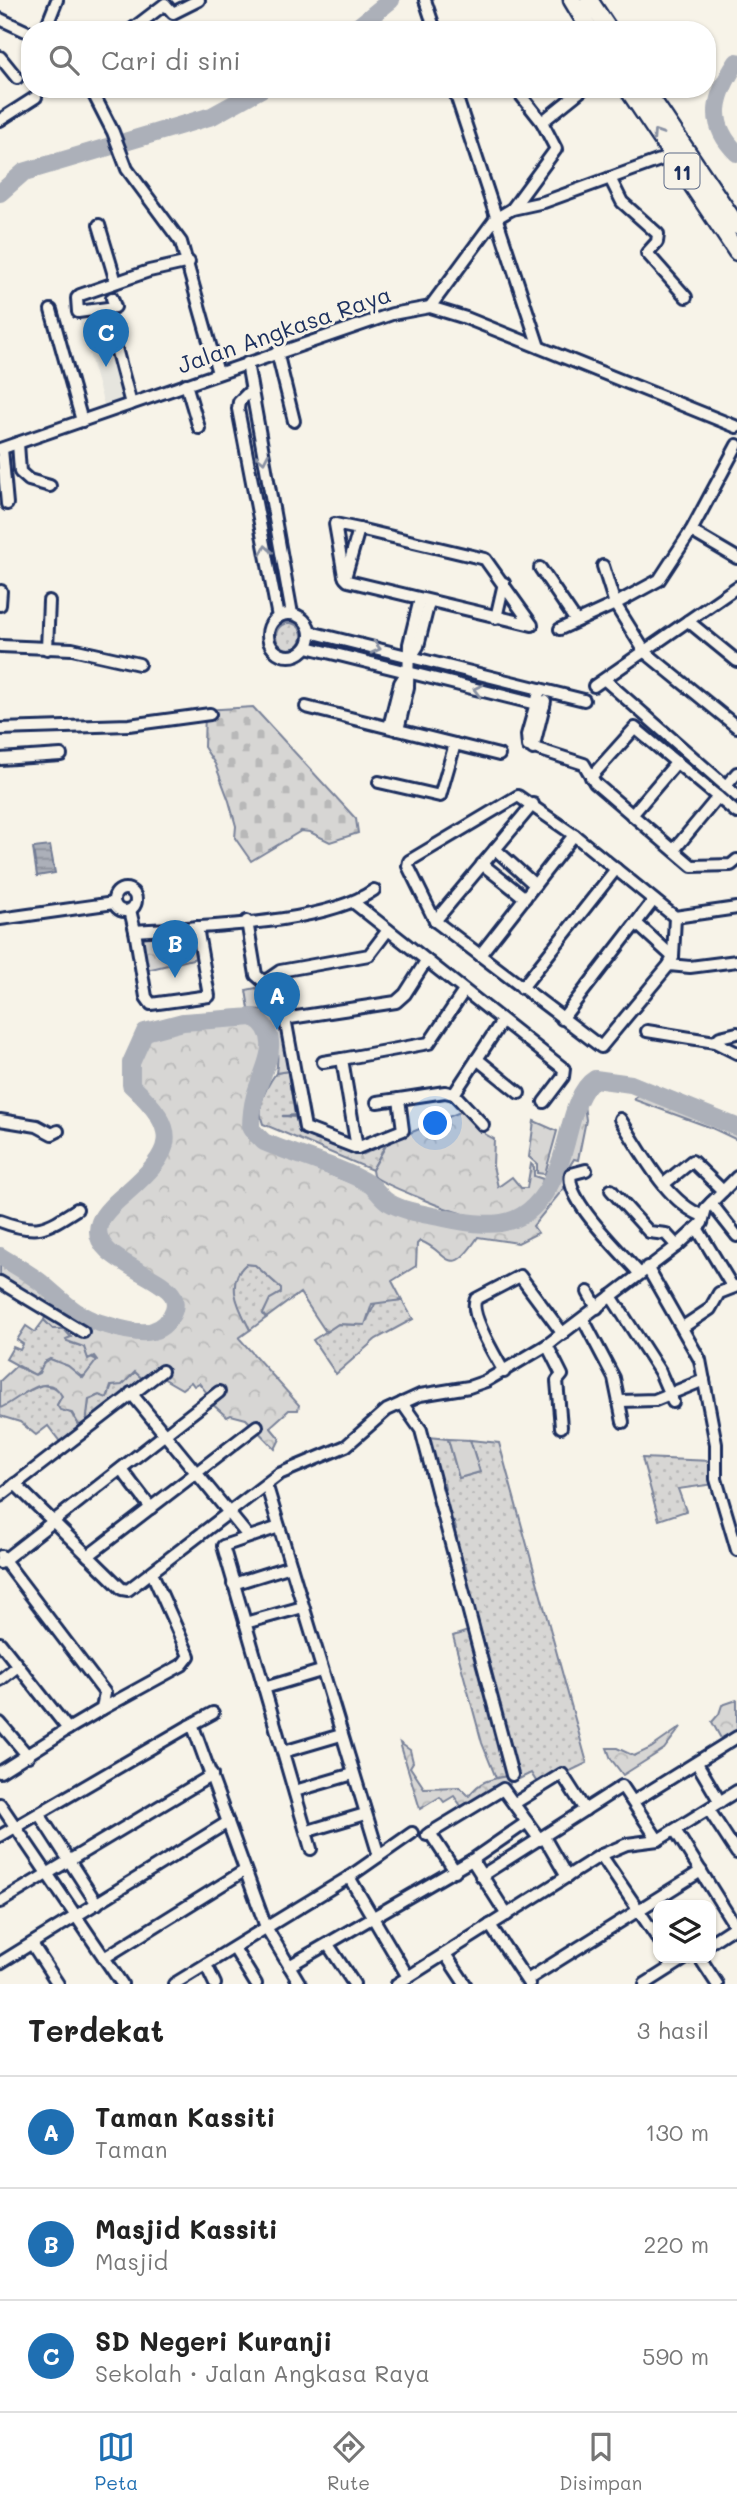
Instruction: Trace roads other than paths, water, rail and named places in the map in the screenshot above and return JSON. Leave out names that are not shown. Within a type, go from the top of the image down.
[{"type":"highway","points":[[579,2],[586,21]]},
{"type":"highway","points":[[579,2],[599,21]]},
{"type":"highway","name":"11","points":[[634,98],[737,252]]},
{"type":"highway","name":"11","points":[[651,98],[737,226]]},
{"type":"street","points":[[49,21],[57,0]]},
{"type":"street","points":[[142,21],[164,4],[173,13],[199,0]]},
{"type":"street","points":[[425,1],[432,21]]},
{"type":"street","points":[[0,19],[21,29]]},
{"type":"street","points":[[0,57],[17,78]]},
{"type":"street","points":[[0,120],[34,98]]},
{"type":"street","points":[[96,98],[113,132],[127,169],[181,242],[189,262],[218,373]]},
{"type":"street","points":[[457,98],[539,347]]},
{"type":"street","points":[[512,209],[556,149],[542,121],[523,98]]},
{"type":"street","points":[[542,121],[571,98]]},
{"type":"street","points":[[430,307],[495,219],[512,209],[544,202],[671,156]]},
{"type":"street","points":[[610,178],[622,202],[658,234],[657,242],[647,253],[686,297]]},
{"type":"street","points":[[99,225],[116,282]]},
{"type":"street","points":[[112,298],[115,307],[106,311],[78,312],[76,298],[116,282],[189,262]]},
{"type":"street","name":"Jalan Angkasa Raya","points":[[1,449],[218,373],[249,368],[277,352],[392,314],[430,307],[466,318],[737,427]]},
{"type":"street","points":[[51,310],[82,421]]},
{"type":"street","points":[[106,311],[131,404]]},
{"type":"street","points":[[277,352],[294,421]]},
{"type":"street","points":[[249,368],[250,391],[292,614]]},
{"type":"street","points":[[186,384],[199,428]]},
{"type":"street","points":[[250,391],[239,402],[238,409],[278,617]]},
{"type":"street","points":[[18,443],[20,472],[29,480],[50,486]]},
{"type":"street","points":[[559,629],[615,604],[659,580],[691,531],[737,444]]},
{"type":"street","points":[[1,449],[7,504]]},
{"type":"street","points":[[257,501],[270,498]]},
{"type":"street","points":[[335,524],[359,529],[482,558],[504,583],[532,625],[348,581],[345,578],[335,524]]},
{"type":"street","points":[[345,578],[359,529]]},
{"type":"street","points":[[691,531],[737,558]]},
{"type":"street","points":[[603,566],[615,604],[645,652],[737,727]]},
{"type":"street","points":[[540,568],[576,621]]},
{"type":"street","points":[[496,618],[504,583]]},
{"type":"street","points":[[737,587],[599,683],[737,796]]},
{"type":"street","points":[[0,605],[1,591]]},
{"type":"street","points":[[47,649],[49,601]]},
{"type":"street","points":[[393,729],[400,683],[418,646],[425,601]]},
{"type":"street","points":[[292,614],[302,618],[310,632],[307,647],[293,656],[283,656],[274,650],[268,641],[268,630],[278,617],[292,614]]},
{"type":"street","points":[[688,621],[737,661]]},
{"type":"street","points":[[310,632],[584,700]]},
{"type":"street","points":[[0,646],[72,649],[139,664]]},
{"type":"street","points":[[307,647],[540,705]]},
{"type":"street","points":[[544,690],[526,742],[533,749],[581,762],[591,777],[632,815],[695,867],[731,865],[737,860]]},
{"type":"street","points":[[306,707],[499,755]]},
{"type":"street","points":[[0,729],[129,725],[210,714]]},
{"type":"street","points":[[591,777],[635,727],[737,813]]},
{"type":"street","points":[[379,782],[440,796],[455,744]]},
{"type":"street","points":[[0,760],[61,755]]},
{"type":"street","points":[[632,815],[677,762]]},
{"type":"street","points":[[725,787],[737,773]]},
{"type":"street","points":[[675,917],[671,961],[601,1046],[435,921],[408,866],[409,861],[518,796],[574,835],[675,917],[737,908]]},
{"type":"street","points":[[674,850],[719,797]]},
{"type":"street","points":[[435,921],[533,804]]},
{"type":"street","points":[[480,955],[574,835]]},
{"type":"street","points":[[495,849],[535,885]]},
{"type":"street","points":[[482,864],[525,898]]},
{"type":"street","points":[[522,988],[616,869]]},
{"type":"street","points":[[114,903],[117,891],[130,890],[136,900],[131,910],[146,998],[151,1004],[209,996],[197,926]]},
{"type":"street","points":[[135,931],[308,915],[353,902],[374,890]]},
{"type":"street","points":[[562,1019],[653,901]]},
{"type":"street","points":[[353,902],[564,1069],[563,1077],[544,1102]]},
{"type":"street","points":[[0,919],[114,903],[124,911],[131,910]]},
{"type":"street","points":[[247,921],[256,975],[280,996],[305,1128],[357,1148],[402,1130],[399,1099]]},
{"type":"street","points":[[637,924],[671,961],[690,967],[737,961]]},
{"type":"street","points":[[264,982],[281,971],[369,956],[388,930]]},
{"type":"street","points":[[285,1018],[396,1002],[426,961]]},
{"type":"street","points":[[323,1062],[429,1043],[464,991]]},
{"type":"street","points":[[454,1094],[502,1021]]},
{"type":"street","points":[[647,1031],[715,1042],[737,1053]]},
{"type":"street","points":[[715,1042],[720,1037],[737,1033]]},
{"type":"street","points":[[342,1059],[357,1148]]},
{"type":"street","points":[[477,1059],[519,1093]]},
{"type":"street","points":[[377,1102],[445,1091],[454,1094],[483,1125]]},
{"type":"street","points":[[0,1119],[37,1126],[52,1134],[58,1131]]},
{"type":"street","points":[[620,1119],[665,1183],[691,1211],[703,1216]]},
{"type":"street","points":[[665,1183],[692,1161],[723,1191]]},
{"type":"street","points":[[586,1170],[571,1174],[571,1186],[590,1218],[643,1270],[683,1327],[699,1360],[704,1380],[716,1479],[737,1550]]},
{"type":"street","points":[[15,1484],[125,1590],[152,1573],[228,1511],[279,1475],[346,1446],[387,1410],[420,1395],[469,1387],[504,1372],[547,1345],[677,1246],[702,1223],[711,1203],[737,1177]]},
{"type":"street","points":[[611,1190],[651,1235],[666,1234],[677,1246]]},
{"type":"street","points":[[711,1203],[737,1236]]},
{"type":"street","points":[[0,1221],[37,1230],[46,1229],[77,1209]]},
{"type":"street","points":[[683,1327],[710,1308],[719,1293],[735,1286],[697,1228]]},
{"type":"street","points":[[504,1372],[479,1324],[473,1307],[476,1299],[520,1276],[563,1334]]},
{"type":"street","points":[[0,1282],[83,1332]]},
{"type":"street","points":[[588,1292],[597,1308]]},
{"type":"street","points":[[611,1296],[654,1360],[671,1398]]},
{"type":"street","points":[[583,1319],[614,1378],[621,1401],[623,1422]]},
{"type":"street","points":[[547,1345],[562,1375],[557,1381],[561,1427]]},
{"type":"street","points":[[0,1496],[162,1371]]},
{"type":"street","points":[[621,1401],[671,1398],[704,1380]]},
{"type":"street","points":[[102,1709],[105,1693],[1,1559],[219,1392]]},
{"type":"street","points":[[131,1393],[248,1536]]},
{"type":"street","points":[[402,1403],[421,1430],[512,1775]]},
{"type":"street","points":[[88,1556],[257,1426]]},
{"type":"street","points":[[121,1469],[151,1508]]},
{"type":"street","points":[[268,1490],[379,1856]]},
{"type":"street","points":[[279,1527],[223,1545],[308,1831],[311,1849]]},
{"type":"street","points":[[233,1584],[290,1566]]},
{"type":"street","points":[[0,1772],[102,1709],[182,1665],[189,1656],[152,1573]]},
{"type":"street","points":[[245,1623],[303,1607]]},
{"type":"street","points":[[0,1643],[68,1729]]},
{"type":"street","points":[[0,1680],[18,1666]]},
{"type":"street","points":[[264,1688],[321,1671]]},
{"type":"street","points":[[0,1836],[213,1713]]},
{"type":"street","points":[[0,1723],[27,1756]]},
{"type":"street","points":[[189,1726],[194,1729],[212,1775],[266,1927],[300,1984]]},
{"type":"street","points":[[283,1752],[341,1735]]},
{"type":"street","points":[[634,1801],[737,1737]]},
{"type":"street","points":[[696,1763],[720,1802]]},
{"type":"street","points":[[295,1791],[353,1774]]},
{"type":"street","points":[[515,1803],[563,1774],[585,1810]]},
{"type":"street","points":[[0,1902],[212,1775]]},
{"type":"street","points":[[481,1876],[622,1786],[659,1839]]},
{"type":"street","points":[[454,1871],[428,1834],[503,1789],[542,1839],[567,1877]]},
{"type":"street","points":[[397,1984],[412,1979],[445,1954],[601,1855],[627,1844],[659,1839],[737,1791]]},
{"type":"street","points":[[0,1804],[122,1984]]},
{"type":"street","points":[[709,1810],[735,1847]]},
{"type":"street","points":[[38,1814],[97,1905]]},
{"type":"street","points":[[308,1831],[365,1814]]},
{"type":"street","points":[[0,1963],[228,1822]]},
{"type":"street","points":[[289,1966],[329,1946],[373,1917],[454,1871],[527,1822]]},
{"type":"street","points":[[676,1830],[736,1925],[716,1939]]},
{"type":"street","points":[[174,1984],[349,1877],[412,1833]]},
{"type":"street","points":[[601,1855],[653,1931]]},
{"type":"street","points":[[472,1860],[507,1915]]},
{"type":"street","points":[[104,1958],[244,1871]]},
{"type":"street","points":[[490,1925],[528,1982],[638,1908],[701,1871]]},
{"type":"street","points":[[349,1877],[412,1979]]},
{"type":"street","points":[[32,1944],[58,1984]]},
{"type":"street","points":[[329,1946],[354,1984]]},
{"type":"street","points":[[234,1948],[256,1984]]},
{"type":"street","points":[[445,1954],[465,1984]]},
{"type":"street","points":[[645,1984],[671,1963]]},
{"type":"street","points":[[703,1963],[717,1984]]},
{"type":"street","points":[[206,1965],[215,1984]]},
{"type":"waterway","points":[[365,21],[391,0]]},
{"type":"waterway","points":[[737,62],[723,86],[717,109],[721,131],[737,153]]},
{"type":"waterway","points":[[0,193],[24,172],[212,116],[245,98]]},
{"type":"waterway","points":[[256,988],[265,992]]},
{"type":"waterway","points":[[276,1001],[279,1018]]},
{"type":"waterway","points":[[0,1256],[34,1277],[70,1307],[91,1320],[139,1332],[149,1332],[165,1324],[174,1309],[173,1296],[166,1288],[113,1255],[103,1246],[98,1235],[104,1214],[154,1165],[166,1141],[158,1116],[131,1085],[131,1063],[145,1032],[183,1022],[253,1017],[263,1025],[268,1034],[269,1055],[254,1100],[251,1129],[264,1142],[358,1178],[395,1205],[465,1222],[500,1223],[515,1219],[528,1212],[539,1201],[559,1165],[572,1118],[582,1095],[595,1079],[631,1084],[737,1127]]},
{"type":"waterway","points":[[280,1020],[282,1030]]},
{"type":"waterway","points":[[287,1058],[296,1116]]},
{"type":"waterway","points":[[283,1116],[296,1116],[302,1133],[320,1139]]},
{"type":"waterway","points":[[357,1152],[363,1154],[408,1133],[408,1127]]},
{"type":"place","name":"SD Negeri Kuranji","points":[[106,367]]},
{"type":"place","name":"Masjid Kassiti","points":[[175,978]]},
{"type":"place","name":"Taman Kassiti","points":[[277,1030]]}]
